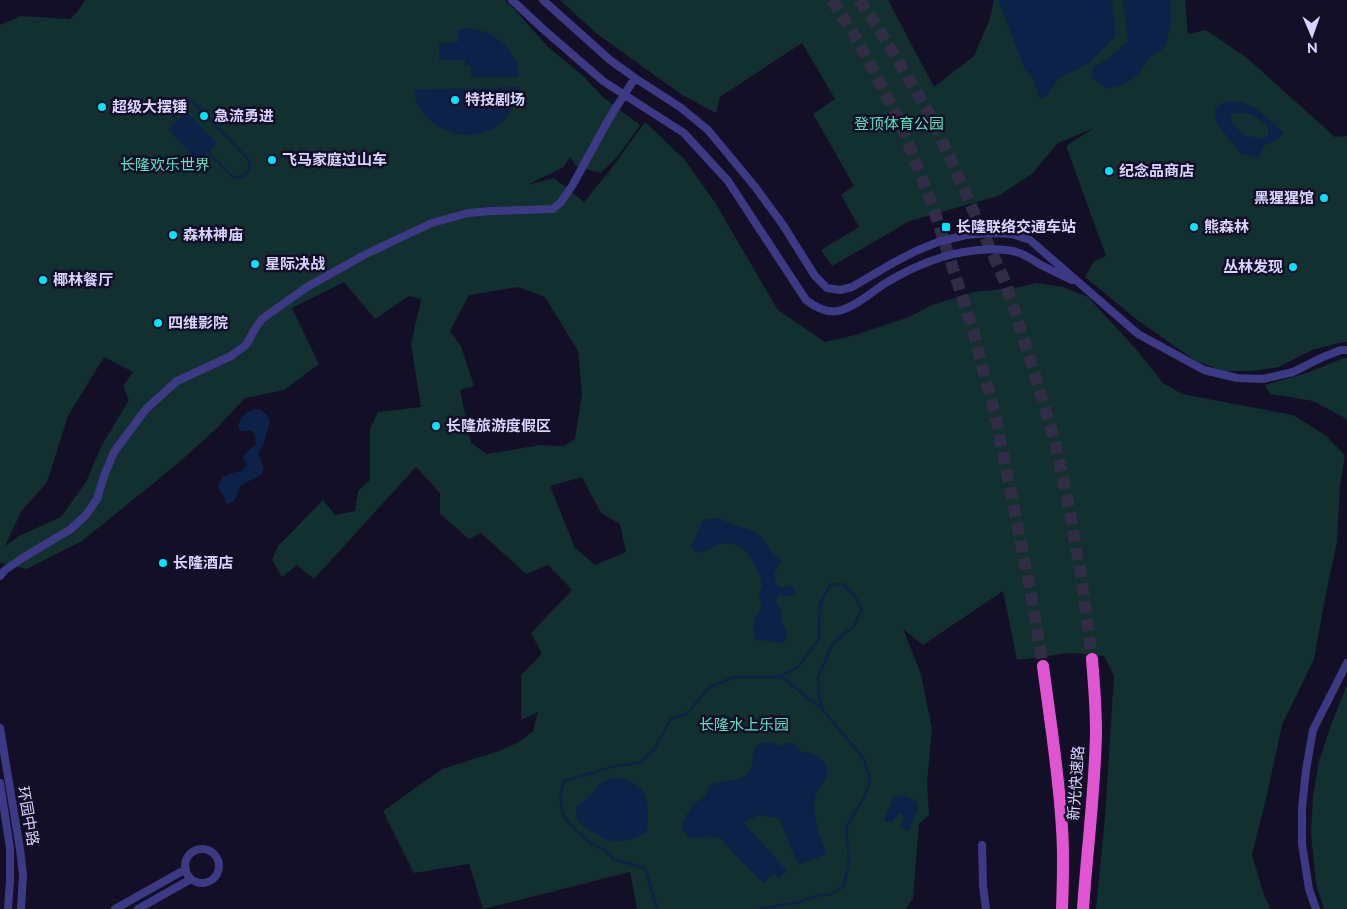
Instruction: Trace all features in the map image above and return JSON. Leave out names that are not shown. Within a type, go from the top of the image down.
[{"type":"highway","name":"新光快速路","points":[[1082,909],[1096,732],[1092,658]]},
{"type":"highway","name":"新光快速路","points":[[1043,666],[1062,822],[1062,909]]},
{"type":"street","points":[[512,0],[603,81],[684,133],[728,181],[806,300],[815,307],[837,311],[848,307],[894,278],[923,264],[945,256],[986,249],[1008,250],[1026,255],[1039,264],[1081,285]]},
{"type":"street","points":[[542,0],[610,60],[680,106],[708,130],[756,188],[815,276],[827,288],[840,290],[852,287],[892,263],[938,242],[966,235],[1012,234],[1030,240],[1138,334],[1204,370],[1237,378],[1263,379],[1293,372],[1323,357],[1341,350],[1347,350]]},
{"type":"street","points":[[0,576],[5,570],[24,557],[71,529],[86,515],[97,499],[114,452],[146,409],[177,381],[231,356],[246,345],[262,319],[308,287],[366,254],[432,223],[468,213],[553,209],[561,202],[572,186],[635,78]]},
{"type":"street","points":[[1316,909],[1309,889],[1302,844],[1302,808],[1306,770],[1314,730],[1347,663]]},
{"type":"street","name":"环园中路","points":[[0,728],[20,849],[23,875],[21,909]]},
{"type":"street","name":"环园中路","points":[[0,783],[10,848],[8,909]]},
{"type":"street","points":[[982,845],[983,886],[986,909]]},
{"type":"street","points":[[207,850],[216,856],[219,867],[211,881],[201,883],[191,879],[185,864],[191,854],[195,851],[207,850]]},
{"type":"street","points":[[116,909],[186,870]]},
{"type":"street","points":[[138,909],[191,879]]},
{"type":"green space","points":[[85,0],[505,0],[547,46],[582,75],[604,98],[640,125],[618,156],[601,173],[576,166],[570,157],[564,167],[527,185],[554,178],[584,202],[645,122],[684,159],[714,201],[778,310],[825,342],[855,335],[909,317],[932,305],[974,292],[1020,287],[1036,283],[1063,287],[1088,297],[1136,349],[1163,383],[1182,394],[1293,415],[1325,435],[1345,455],[1340,486],[1337,542],[1314,659],[1282,725],[1252,855],[1265,898],[1271,909],[1096,909],[1105,817],[1114,676],[1104,656],[1069,653],[1017,660],[1003,591],[923,645],[903,629],[921,674],[932,729],[927,782],[929,815],[919,824],[913,898],[906,909],[637,909],[630,872],[483,909],[469,864],[414,873],[383,811],[442,769],[499,751],[519,742],[533,731],[538,712],[521,720],[521,675],[542,654],[531,633],[572,590],[548,565],[526,574],[481,533],[469,539],[440,514],[440,493],[416,467],[314,579],[297,565],[282,577],[272,560],[278,546],[323,500],[335,515],[355,511],[358,491],[370,480],[370,429],[378,412],[421,407],[411,344],[421,299],[409,296],[375,319],[344,282],[292,308],[319,364],[284,390],[245,398],[216,429],[176,465],[82,541],[27,569],[0,563],[0,25],[21,16],[70,19]],"holes":[[[518,287],[545,297],[578,351],[582,394],[575,439],[564,446],[540,445],[487,454],[471,443],[460,390],[474,386],[461,346],[450,331],[469,295]],[[104,357],[133,372],[123,386],[129,400],[102,445],[86,482],[61,517],[19,536],[5,546],[21,512],[47,482],[68,416]],[[582,477],[601,513],[620,524],[626,552],[595,565],[575,548],[550,486]]]},
{"type":"green space","name":"登顶体育公园","points":[[560,0],[888,0],[934,87],[974,56],[989,21],[994,0],[1185,0],[1188,34],[1206,30],[1247,58],[1335,137],[1347,136],[1347,342],[1312,350],[1279,367],[1253,371],[1223,371],[1196,361],[1136,319],[1085,277],[1094,261],[1106,256],[1066,146],[1094,128],[1058,143],[1032,174],[998,196],[910,221],[832,266],[821,250],[859,227],[841,195],[854,186],[813,114],[835,99],[802,43],[720,97],[716,113],[682,95],[596,33]]},
{"type":"green space","points":[[1347,358],[1347,421],[1345,418],[1313,401],[1270,394],[1265,385],[1307,373]]},
{"type":"green space","points":[[1347,685],[1347,909],[1324,909],[1316,884],[1311,833],[1313,796],[1319,761]]},
{"type":"water","points":[[998,0],[1112,0],[1116,36],[1088,64],[1058,79],[1046,97],[1040,99],[1033,78],[1025,70]]},
{"type":"water","points":[[1123,0],[1170,0],[1171,22],[1166,46],[1148,59],[1138,75],[1124,84],[1106,89],[1092,77],[1093,67],[1107,60],[1128,41]]},
{"type":"water","points":[[467,28],[487,32],[505,44],[517,63],[519,77],[471,77],[471,66],[465,66],[465,60],[439,60],[439,43],[458,42],[458,30]]},
{"type":"water","points":[[520,87],[511,111],[500,124],[490,130],[469,135],[448,131],[438,127],[429,120],[417,104],[414,91],[414,90]]},
{"type":"water","points":[[1224,102],[1241,102],[1256,108],[1284,133],[1275,141],[1265,145],[1258,158],[1240,153],[1216,121],[1215,108]],"holes":[[[1235,113],[1252,114],[1268,126],[1268,135],[1261,139],[1244,135],[1231,122],[1230,115]]]},
{"type":"water","points":[[187,112],[217,144],[198,162],[168,129]]},
{"type":"water","points":[[254,409],[260,409],[270,420],[264,443],[258,454],[264,468],[261,475],[241,485],[235,500],[229,504],[225,503],[225,498],[218,488],[222,477],[242,471],[247,464],[243,459],[244,455],[256,444],[255,436],[251,431],[241,431],[238,427],[243,415]]},
{"type":"water","points":[[717,518],[755,532],[762,538],[771,552],[782,561],[774,575],[775,582],[781,588],[790,585],[794,587],[795,593],[789,596],[779,595],[776,602],[781,610],[783,627],[787,631],[784,642],[776,643],[756,640],[755,638],[753,623],[761,608],[759,596],[762,585],[757,569],[746,551],[732,544],[717,545],[701,552],[694,550],[691,546],[702,522],[707,519]]},
{"type":"water","points":[[764,742],[779,746],[791,742],[800,751],[811,753],[820,758],[824,762],[827,771],[825,780],[816,795],[814,805],[817,826],[826,854],[798,865],[779,818],[758,815],[744,823],[787,871],[779,878],[774,874],[763,883],[723,841],[717,837],[709,836],[691,838],[685,832],[683,823],[692,805],[705,797],[710,785],[747,775],[752,767],[755,747]]},
{"type":"water","points":[[619,778],[632,782],[641,789],[646,800],[648,821],[646,833],[630,840],[612,841],[584,826],[578,821],[576,814],[577,806],[595,791],[599,784],[610,779]]},
{"type":"water","points":[[902,795],[915,800],[918,808],[909,831],[900,828],[905,816],[899,813],[892,823],[884,821],[893,798]]},
{"type":"waterway","points":[[180,98],[186,98],[194,103],[248,159],[250,167],[246,175],[238,178],[230,175],[173,115],[173,105],[180,98]]},
{"type":"waterway","points":[[780,676],[798,667],[819,639],[820,604],[830,585],[843,584],[854,595],[862,609],[854,626],[831,647],[818,677],[822,708]]},
{"type":"waterway","points":[[657,909],[645,868],[613,859],[605,850],[592,844],[571,826],[563,814],[560,796],[564,781],[615,766],[639,763],[653,751],[671,719],[686,714],[710,687],[734,677],[782,677],[822,709],[864,759],[870,780],[865,796],[846,827],[849,863],[844,886],[832,894],[758,909]]},
{"type":"tunnel","points":[[832,0],[858,41],[900,122],[933,207],[973,330],[996,419],[1030,588],[1043,666]]},
{"type":"tunnel","points":[[859,0],[877,26],[932,118],[1006,284],[1054,438],[1069,507],[1092,659]]},
{"type":"place","name":"特技剧场","points":[[455,100]]},
{"type":"place","name":"超级大摆锤","points":[[102,107]]},
{"type":"place","name":"急流勇进","points":[[204,116]]},
{"type":"place","name":"飞马家庭过山车","points":[[272,160]]},
{"type":"place","name":"纪念品商店","points":[[1109,171]]},
{"type":"place","name":"黑猩猩馆","points":[[1324,198]]},
{"type":"place","name":"长隆联络交通车站","points":[[946,227]]},
{"type":"place","name":"熊森林","points":[[1194,227]]},
{"type":"place","name":"森林神庙","points":[[173,235]]},
{"type":"place","name":"星际决战","points":[[255,264]]},
{"type":"place","name":"丛林发现","points":[[1293,267]]},
{"type":"place","name":"椰林餐厅","points":[[43,280]]},
{"type":"place","name":"四维影院","points":[[158,323]]},
{"type":"place","name":"长隆旅游度假区","points":[[436,426]]},
{"type":"place","name":"长隆酒店","points":[[163,563]]},
{"type":"park label","name":"长隆欢乐世界","points":[[165,165]]},
{"type":"park label","name":"长隆水上乐园","points":[[744,725]]}]
